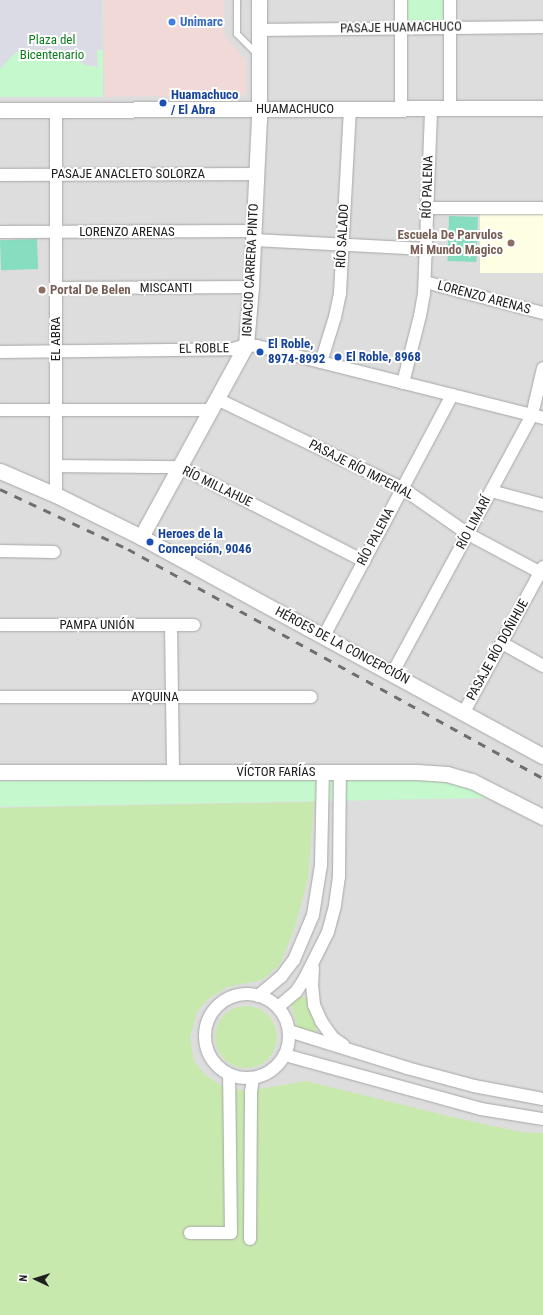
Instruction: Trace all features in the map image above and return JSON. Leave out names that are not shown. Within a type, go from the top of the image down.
[{"type":"street","name":"IGNACIO CARRERA PINTO","points":[[141,537],[246,345],[251,287],[257,174],[259,109],[258,0]]},
{"type":"street","points":[[401,0],[401,108]]},
{"type":"street","points":[[450,0],[450,108]]},
{"type":"street","name":"PASAJE HUAMACHUCO","points":[[259,30],[543,26]]},
{"type":"street","name":"RÍO SALADO","points":[[321,362],[338,307],[350,108]]},
{"type":"street","name":"RÍO PALENA","points":[[403,382],[420,316],[424,282],[431,108]]},
{"type":"street","name":"HUAMACHUCO","points":[[0,110],[543,108]]},
{"type":"street","name":"EL ABRA","points":[[56,110],[56,495]]},
{"type":"street","name":"PASAJE ANACLETO SOLORZA","points":[[0,175],[257,174]]},
{"type":"street","points":[[427,208],[543,208]]},
{"type":"street","name":"LORENZO ARENAS","points":[[0,232],[254,235],[342,244],[426,249]]},
{"type":"street","name":"LORENZO ARENAS","points":[[424,282],[543,313]]},
{"type":"street","name":"MISCANTI","points":[[56,288],[251,287]]},
{"type":"street","name":"EL ROBLE","points":[[0,352],[233,349],[246,345],[257,346],[538,416]]},
{"type":"street","name":"RÍO LIMARÍ","points":[[392,674],[491,491],[538,416],[543,368]]},
{"type":"street","name":"RÍO PALENA","points":[[324,636],[452,395]]},
{"type":"street","name":"PASAJE RÍO IMPERIAL","points":[[0,410],[56,410],[214,404],[402,488],[468,534],[542,571]]},
{"type":"street","name":"RÍO MILLAHUE","points":[[56,466],[180,467],[364,561]]},
{"type":"street","name":"HÉROES DE LA CONCEPCIÓN","points":[[0,471],[56,495],[141,537],[543,756]]},
{"type":"street","points":[[491,491],[543,505]]},
{"type":"street","points":[[0,551],[54,552]]},
{"type":"street","name":"PASAJE RÍO DOÑIHUE","points":[[464,712],[542,571]]},
{"type":"street","name":"PAMPA UNIÓN","points":[[0,625],[194,625]]},
{"type":"street","points":[[171,625],[173,772]]},
{"type":"street","points":[[502,643],[543,666]]},
{"type":"street","name":"AYQUINA","points":[[0,697],[311,697]]},
{"type":"street","name":"VÍCTOR FARÍAS","points":[[0,772],[417,772],[447,774],[472,781],[543,817]]},
{"type":"street","points":[[258,996],[281,977],[294,960],[313,915],[318,893],[321,852],[322,772]]},
{"type":"street","points":[[278,1007],[296,992],[313,963],[328,932],[335,905],[339,877],[340,772]]},
{"type":"street","points":[[321,852],[339,852]]},
{"type":"street","points":[[313,963],[312,985],[314,1005],[321,1021],[332,1037],[347,1049]]},
{"type":"street","points":[[239,995],[258,996],[266,998],[278,1007],[286,1020],[289,1031],[289,1042],[285,1055],[274,1069],[266,1075],[246,1079],[229,1075],[221,1070],[212,1061],[206,1049],[205,1036],[207,1022],[214,1009],[225,1000],[239,995]]},
{"type":"street","points":[[289,1031],[474,1086],[543,1099]]},
{"type":"street","points":[[285,1055],[480,1109],[543,1119]]},
{"type":"street","points":[[190,1233],[230,1233],[229,1075]]},
{"type":"street","points":[[250,1240],[251,1092],[253,1078]]},
{"type":"lane","points":[[237,0],[237,34],[259,56]]},
{"type":"shaded area","points":[[0,0],[543,0],[543,1315],[0,1315]]},
{"type":"shaded area","points":[[0,0],[102,0],[103,50],[97,50],[98,67],[85,65],[74,57],[60,55],[59,48],[54,52],[16,52],[0,69]]},
{"type":"shaded area","points":[[103,0],[224,0],[225,36],[246,60],[246,95],[104,97]]},
{"type":"shaded area","name":"Escuela De Parvulos Mi Mundo Magico","points":[[480,213],[543,213],[543,273],[480,273]]},
{"type":"green space","name":"Plaza del Bicentenario","points":[[0,0],[103,0],[103,97],[0,97]]},
{"type":"green space","points":[[406,0],[443,0],[443,22],[406,22]]},
{"type":"green space","points":[[449,216],[478,217],[476,262],[447,261]]},
{"type":"green space","points":[[37,239],[38,269],[1,270],[0,240]]},
{"type":"green space","points":[[433,778],[460,781],[492,798],[0,807],[0,781]]},
{"type":"green space","points":[[314,802],[308,879],[294,930],[280,964],[262,980],[227,987],[207,1000],[197,1012],[190,1038],[194,1061],[205,1075],[222,1086],[246,1091],[306,1081],[520,1132],[543,1133],[543,1315],[0,1315],[0,808]]},
{"type":"green space","points":[[301,996],[306,998],[316,1026],[317,1030],[315,1033],[301,1030],[297,1026],[292,1004]]},
{"type":"green space","points":[[246,1006],[258,1008],[268,1015],[275,1025],[277,1037],[275,1049],[268,1059],[258,1066],[246,1068],[234,1066],[224,1059],[217,1049],[215,1037],[217,1025],[224,1015],[234,1008]]},
{"type":"railway","points":[[0,489],[128,549],[543,778]]},
{"type":"place","name":"Unimarc","points":[[172,22]]},
{"type":"place","name":"Huamachuco / El Abra","points":[[163,103]]},
{"type":"place","name":"Escuela De Parvulos Mi Mundo Magico","points":[[511,243]]},
{"type":"place","name":"Portal De Belen","points":[[42,290]]},
{"type":"place","name":"El Roble, 8974-8992","points":[[260,352]]},
{"type":"place","name":"El Roble, 8968","points":[[338,357]]},
{"type":"place","name":"Heroes de la Concepción, 9046","points":[[150,542]]}]
